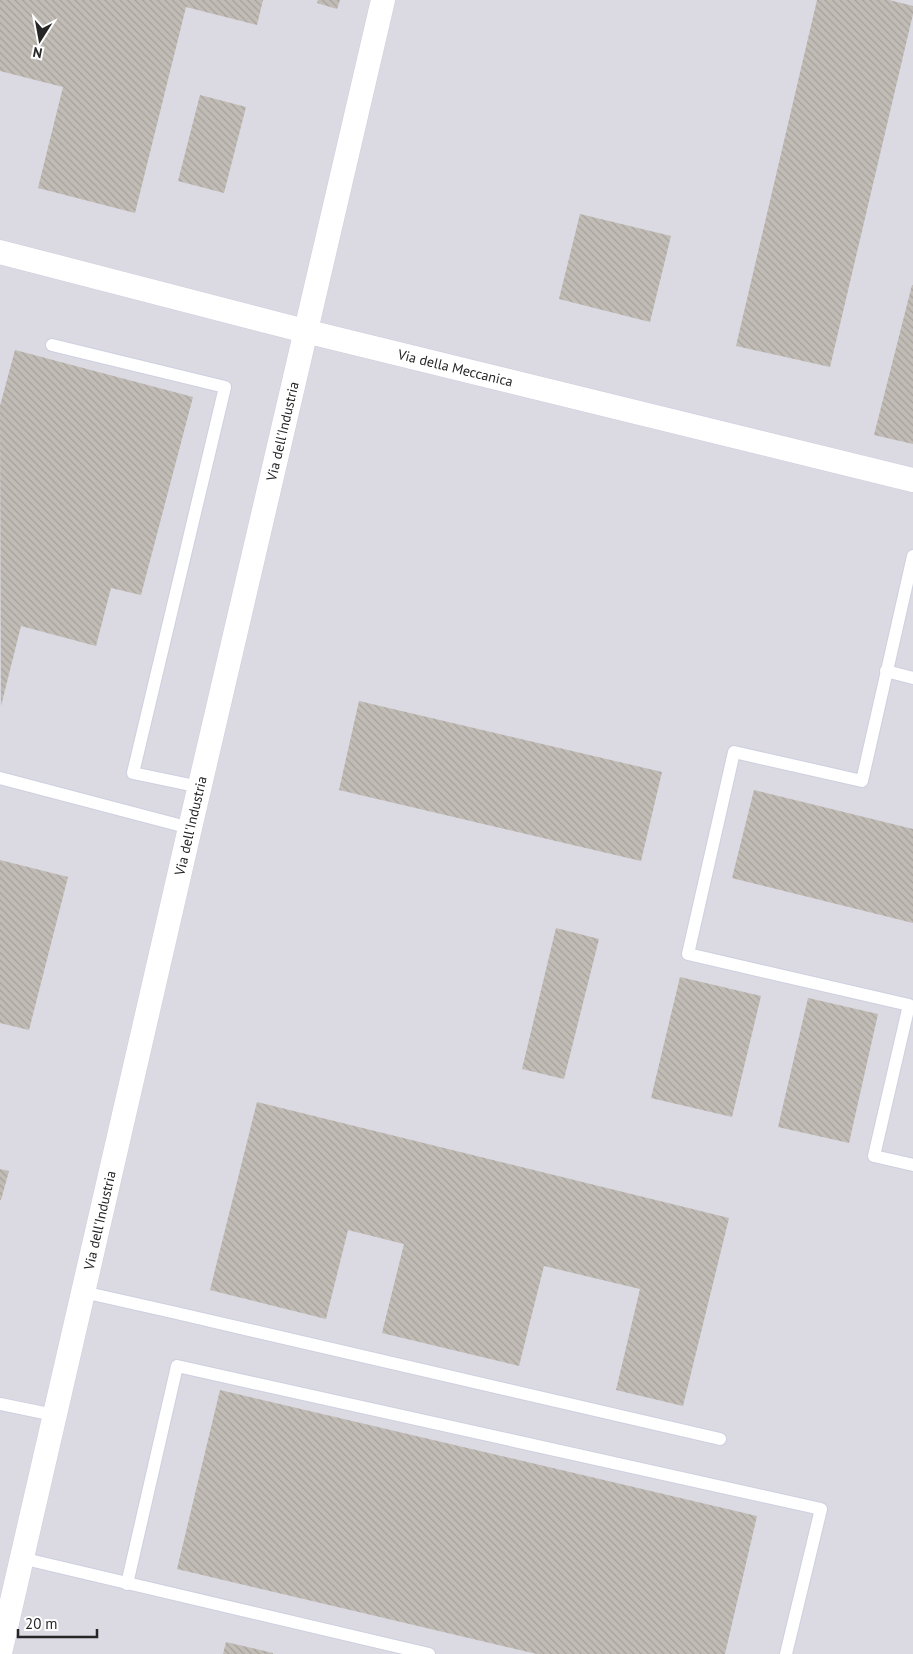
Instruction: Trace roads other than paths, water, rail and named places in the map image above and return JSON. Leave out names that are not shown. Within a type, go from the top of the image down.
[{"type":"street","name":"Via dell'Industria","points":[[1,1641],[383,0]]},
{"type":"street","name":"Via della Meccanica","points":[[0,252],[305,331],[913,480]]},
{"type":"lane","points":[[52,346],[225,387],[133,773],[200,787]]},
{"type":"lane","points":[[913,556],[862,781],[734,752],[688,954],[909,1004],[874,1156],[913,1164]]},
{"type":"lane","points":[[886,671],[913,678]]},
{"type":"lane","points":[[0,778],[190,828]]},
{"type":"lane","points":[[82,1292],[720,1439]]},
{"type":"lane","points":[[127,1584],[177,1366],[820,1509],[786,1654]]},
{"type":"lane","points":[[0,1404],[54,1415]]},
{"type":"lane","points":[[21,1558],[429,1654]]}]
